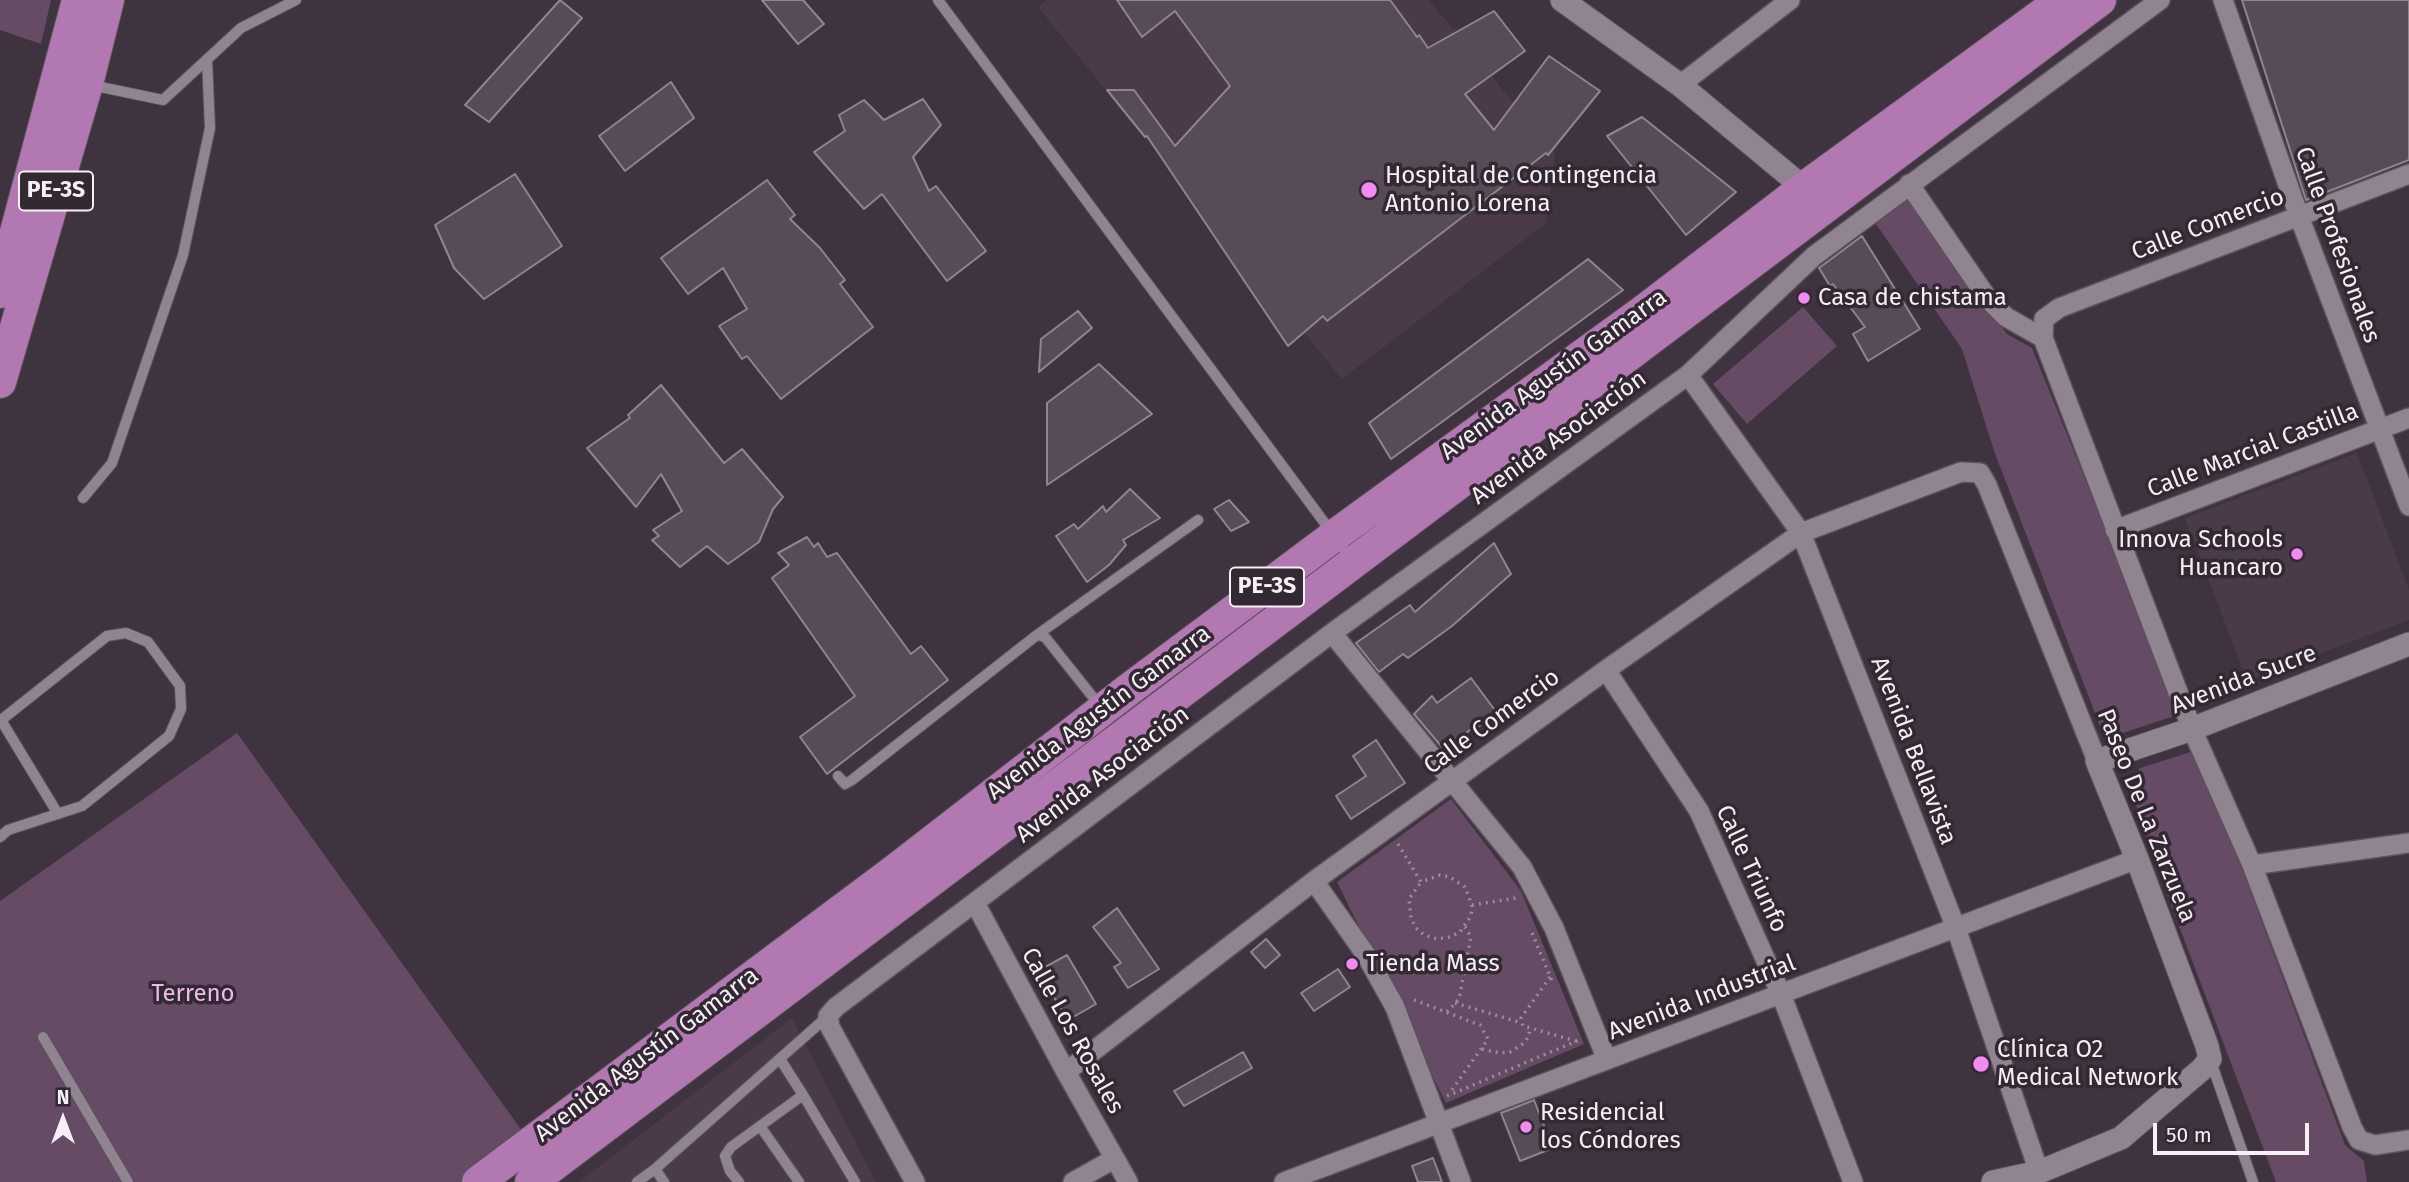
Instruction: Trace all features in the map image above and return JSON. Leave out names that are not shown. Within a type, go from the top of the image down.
[{"type":"highway","name":"PE-3S","points":[[0,382],[73,81],[78,0]]},
{"type":"highway","name":"PE-3S","points":[[0,292],[73,81],[108,0]]},
{"type":"highway","name":"Avenida Agustín Gamarra","points":[[531,1182],[1677,320],[1812,198],[2062,0]]},
{"type":"highway","name":"Avenida Agustín Gamarra","points":[[478,1182],[894,871],[1102,709],[1334,536],[1645,310],[2099,0]]},
{"type":"highway","points":[[1072,733],[1093,760]]},
{"type":"street","points":[[1562,0],[1680,85],[1812,198]]},
{"type":"street","points":[[1680,85],[1790,0]]},
{"type":"street","name":"Avenida Asociación","points":[[828,1016],[835,1007],[1332,633],[1688,374],[1814,256],[2160,0]]},
{"type":"street","name":"Calle Profesionales","points":[[2223,0],[2299,216],[2409,506]]},
{"type":"street","name":"Calle Comercio","points":[[2043,338],[2044,319],[2059,308],[2409,174]]},
{"type":"street","points":[[1909,184],[1989,299],[2006,317],[2043,338],[2192,729],[2252,866],[2352,1127],[2360,1140],[2375,1144],[2409,1140]]},
{"type":"street","name":"Avenida Bellavista","points":[[1688,374],[1801,533],[1956,928],[2039,1172]]},
{"type":"street","name":"Calle Marcial Castilla","points":[[2115,530],[2409,418]]},
{"type":"street","name":"Calle Comercio","points":[[1066,1072],[1314,881],[1801,533],[1961,472],[1980,473]]},
{"type":"street","name":"Paseo De La Zarzuela","points":[[1980,473],[2137,859],[2210,1059]]},
{"type":"street","points":[[1332,633],[1522,867],[1554,928],[1607,1060]]},
{"type":"street","name":"Avenida Sucre","points":[[2097,761],[2192,729],[2409,644]]},
{"type":"street","name":"Calle Triunfo","points":[[1606,670],[1699,811],[1781,994],[1853,1182]]},
{"type":"street","points":[[2252,866],[2409,843]]},
{"type":"street","name":"Avenida Industrial","points":[[1284,1182],[2137,859]]},
{"type":"street","points":[[1314,881],[1366,955],[1440,1099],[1440,1123],[1461,1182]]},
{"type":"street","name":"Calle Los Rosales","points":[[975,902],[1128,1182]]},
{"type":"street","points":[[828,1016],[830,1027],[915,1182]]},
{"type":"street","points":[[1993,1182],[2039,1172],[2121,1138],[2202,1069],[2210,1059]]},
{"type":"street","points":[[1073,1182],[1114,1159]]},
{"type":"lane","points":[[73,81],[163,100],[241,28],[296,0]]},
{"type":"lane","points":[[938,0],[1354,562]]},
{"type":"lane","points":[[83,498],[112,463],[183,255],[210,128],[206,60]]},
{"type":"lane","points":[[838,776],[845,783],[852,780],[1037,635],[1198,520]]},
{"type":"lane","points":[[0,837],[8,830],[58,814],[82,806],[169,736],[181,709],[180,686],[148,642],[126,633],[107,636],[1,720],[58,814]]},
{"type":"lane","points":[[1037,635],[1045,637],[1102,709]]},
{"type":"lane","points":[[637,1182],[828,1016]]},
{"type":"lane","points":[[43,1037],[128,1182]]},
{"type":"lane","points":[[780,1059],[855,1182]]},
{"type":"lane","name":"Paseo De La Zarzuela","points":[[2210,1059],[2253,1182]]},
{"type":"lane","points":[[739,1182],[730,1171],[725,1156],[731,1147],[803,1094]]},
{"type":"lane","points":[[760,1126],[799,1182]]},
{"type":"lane","points":[[655,1169],[664,1182]]},
{"type":"path","points":[[1397,842],[1421,882]]},
{"type":"path","points":[[1440,875],[1450,877],[1465,887],[1472,905],[1471,916],[1465,926],[1450,937],[1437,939],[1424,935],[1416,928],[1411,918],[1409,899],[1421,882],[1440,875]]},
{"type":"path","points":[[1472,905],[1518,898],[1511,888]]},
{"type":"path","points":[[1447,1013],[1459,999],[1471,937],[1465,926]]},
{"type":"path","points":[[1532,932],[1555,990]]},
{"type":"path","points":[[1522,1023],[1521,1018],[1550,977]]},
{"type":"path","points":[[1411,999],[1480,1025],[1488,1039],[1440,1099]]},
{"type":"path","points":[[1455,1003],[1577,1041]]},
{"type":"path","points":[[1482,1049],[1500,1053],[1516,1049],[1529,1036],[1530,1028]]},
{"type":"path","points":[[1572,1028],[1577,1041]]},
{"type":"path","points":[[1440,1099],[1597,1034]]},
{"type":"shaded area","name":"Hospital de Contingencia Antonio Lorena","points":[[1047,0],[1429,0],[1555,153],[1546,223],[1342,379],[1038,7]]},
{"type":"shaded area","name":"Innova Schools Huancaro","points":[[2357,453],[2409,590],[2409,620],[2247,681],[2185,518]]},
{"type":"shaded area","points":[[792,1018],[876,1182],[579,1182]]},
{"type":"green space","points":[[0,0],[51,0],[41,44],[0,30]]},
{"type":"green space","points":[[1906,194],[2007,334],[2032,348],[2180,714],[2105,739],[1994,451],[1962,349],[1876,224]]},
{"type":"green space","points":[[1803,307],[1837,346],[1747,424],[1713,384]]},
{"type":"green space","name":"Terreno","points":[[237,733],[530,1142],[473,1182],[0,1182],[0,901]]},
{"type":"green space","points":[[2194,751],[2244,874],[2345,1145],[2364,1161],[2367,1182],[2276,1182],[2165,889],[2129,785],[2140,768]]},
{"type":"green space","points":[[1451,799],[1521,891],[1584,1044],[1446,1103],[1337,882]]},
{"type":"building","points":[[560,0],[582,18],[489,122],[465,105]]},
{"type":"building","points":[[762,0],[803,0],[824,24],[798,44]]},
{"type":"building","name":"Hospital de Contingencia Antonio Lorena","points":[[1117,0],[1390,0],[1428,48],[1494,11],[1525,51],[1465,94],[1494,130],[1549,56],[1600,91],[1548,155],[1546,153],[1327,321],[1323,316],[1288,346],[1147,136],[1145,137],[1107,90],[1134,90],[1175,146],[1230,86],[1175,11],[1142,37]]},
{"type":"building","points":[[2242,0],[2409,0],[2409,160],[2306,200]]},
{"type":"building","points":[[671,82],[694,118],[625,171],[599,136]]},
{"type":"building","points":[[923,99],[941,125],[913,157],[929,191],[936,186],[986,251],[947,281],[882,194],[864,209],[814,152],[845,131],[839,115],[864,100],[884,120]]},
{"type":"building","points":[[1642,117],[1736,192],[1686,235],[1607,136]]},
{"type":"building","points":[[515,174],[562,246],[484,299],[454,268],[435,225]]},
{"type":"building","points":[[767,180],[795,215],[790,219],[820,248],[845,280],[840,284],[873,327],[781,399],[747,356],[742,359],[719,326],[747,309],[723,268],[688,294],[661,258]]},
{"type":"building","points":[[1862,236],[1920,329],[1868,361],[1853,334],[1865,327],[1833,284],[1830,286],[1819,268]]},
{"type":"building","points":[[1588,259],[1623,290],[1391,459],[1369,423]]},
{"type":"building","points":[[1078,311],[1092,328],[1039,372],[1041,339]]},
{"type":"building","points":[[1099,364],[1152,414],[1047,485],[1047,403]]},
{"type":"building","points":[[661,385],[724,463],[742,449],[783,497],[773,509],[759,542],[728,564],[707,546],[680,567],[652,540],[659,536],[653,530],[682,511],[661,474],[636,507],[587,448],[630,418],[628,415]]},
{"type":"building","points":[[1130,489],[1160,518],[1123,540],[1126,545],[1109,565],[1087,582],[1056,536],[1074,524],[1078,529],[1103,506],[1106,512]]},
{"type":"building","points":[[1229,500],[1249,522],[1231,531],[1214,509]]},
{"type":"building","points":[[807,537],[814,547],[818,543],[827,557],[837,553],[911,654],[921,646],[948,680],[827,774],[800,737],[855,696],[772,578],[789,565],[778,553]]},
{"type":"building","points":[[1494,543],[1511,574],[1452,626],[1408,658],[1403,654],[1379,672],[1356,643],[1410,605],[1415,612]]},
{"type":"building","points":[[1471,678],[1497,713],[1474,730],[1472,728],[1446,752],[1414,714],[1432,696],[1437,703]]},
{"type":"building","points":[[1376,740],[1405,783],[1351,819],[1336,796],[1366,776],[1353,756]]},
{"type":"building","points":[[1117,908],[1159,969],[1128,988],[1114,967],[1121,963],[1093,927]]},
{"type":"building","points":[[1266,939],[1280,955],[1265,968],[1251,952]]},
{"type":"building","points":[[1067,955],[1096,1004],[1068,1020],[1038,971]]},
{"type":"building","points":[[1338,969],[1350,987],[1314,1011],[1301,993]]},
{"type":"building","points":[[1243,1052],[1252,1068],[1184,1106],[1174,1091]]},
{"type":"building","name":"Residencial los Cóndores","points":[[1534,1100],[1553,1148],[1520,1161],[1501,1113]]},
{"type":"building","points":[[1433,1158],[1442,1182],[1418,1182],[1412,1166]]},
{"type":"place","name":"Hospital de Contingencia Antonio Lorena","points":[[1369,190]]},
{"type":"place","name":"Casa de chistama","points":[[1804,298]]},
{"type":"place","name":"Innova Schools Huancaro","points":[[2297,554]]},
{"type":"place","name":"Tienda Mass","points":[[1352,964]]},
{"type":"place","name":"Clínica O2 Medical Network","points":[[1981,1064]]},
{"type":"place","name":"Residencial los Cóndores","points":[[1526,1127]]}]
